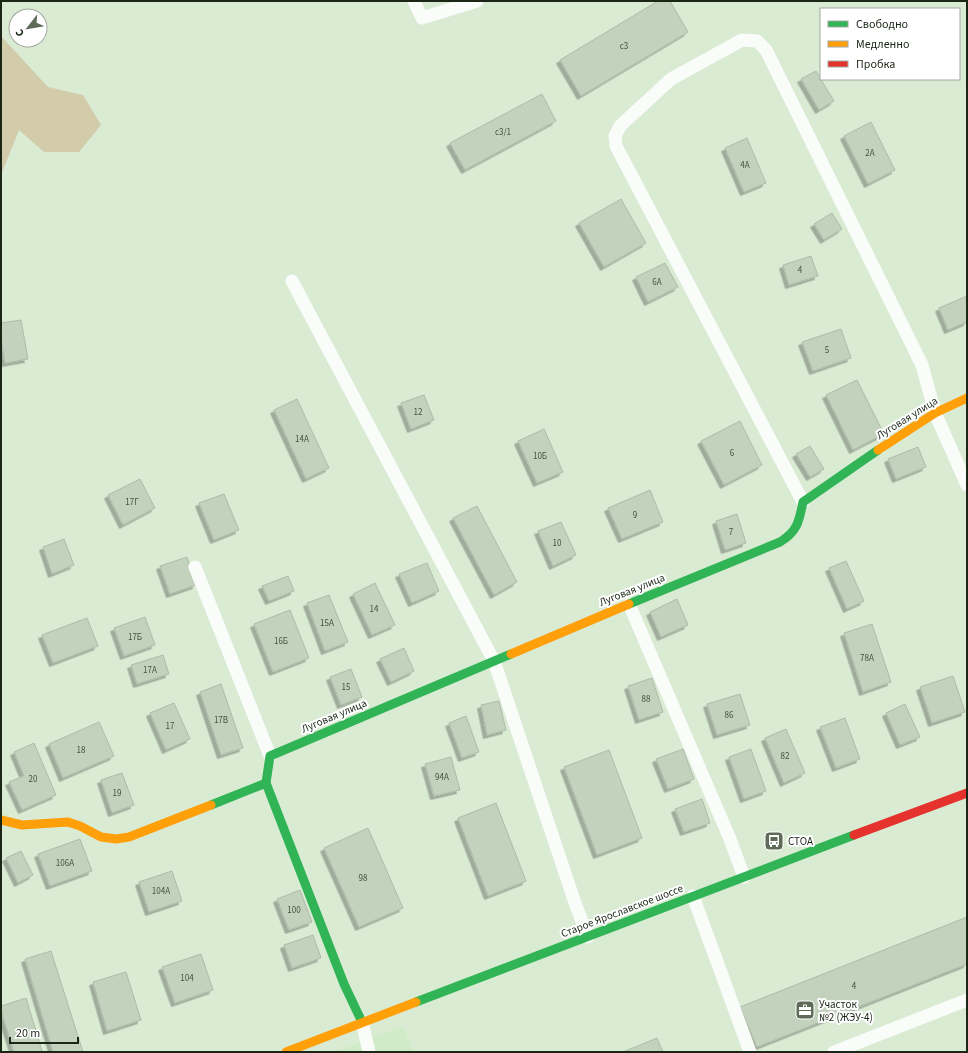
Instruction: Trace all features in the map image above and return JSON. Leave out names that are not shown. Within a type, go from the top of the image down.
[{"type":"street","name":"Луговая улица","points":[[270,756],[628,604],[780,542],[791,536],[797,526],[803,502],[861,461],[935,413],[967,398]]},
{"type":"street","points":[[270,756],[266,783],[344,984],[362,1022]]},
{"type":"street","points":[[1,820],[22,825],[68,822],[80,826],[101,837],[116,839],[129,838],[266,783]]},
{"type":"street","name":"Старое Ярославское шоссе","points":[[286,1052],[967,793]]},
{"type":"lane","points":[[414,1],[422,18],[477,1]]},
{"type":"lane","points":[[803,502],[616,146],[615,136],[620,126],[671,79],[742,40],[757,41],[766,50],[922,364],[935,413],[967,485]]},
{"type":"lane","points":[[292,281],[494,661],[574,900],[588,937]]},
{"type":"lane","points":[[195,567],[270,756]]},
{"type":"lane","points":[[628,604],[727,832],[744,877]]},
{"type":"lane","points":[[693,896],[750,1052]]},
{"type":"lane","points":[[834,1052],[967,1000]]},
{"type":"lane","points":[[362,1022],[369,1052]]},
{"type":"shaded area","points":[[1,36],[8,44],[8,48],[12,48],[48,87],[83,95],[101,125],[79,152],[44,152],[19,130],[1,175]]},
{"type":"shaded area","points":[[403,1026],[414,1052],[334,1052]]},
{"type":"building","points":[[658,1],[670,1],[688,32],[581,96],[560,60]]},
{"type":"building","points":[[816,71],[820,80],[834,101],[819,110],[801,79]]},
{"type":"building","points":[[542,94],[556,121],[465,170],[450,143]]},
{"type":"building","points":[[871,122],[895,170],[868,184],[844,136]]},
{"type":"building","points":[[747,138],[766,183],[744,192],[725,148]]},
{"type":"building","points":[[621,199],[646,243],[604,267],[579,223]]},
{"type":"building","points":[[832,213],[842,229],[824,240],[814,224]]},
{"type":"building","points":[[811,256],[818,276],[789,285],[783,265]]},
{"type":"building","points":[[665,263],[678,287],[648,302],[636,277]]},
{"type":"building","points":[[967,296],[967,322],[948,330],[939,308]]},
{"type":"building","points":[[21,320],[28,359],[5,363],[1,339],[1,323]]},
{"type":"building","points":[[841,329],[851,358],[813,371],[802,342]]},
{"type":"building","points":[[857,380],[884,434],[853,450],[826,395]]},
{"type":"building","points":[[424,395],[434,420],[411,429],[401,403]]},
{"type":"building","points":[[297,399],[329,468],[306,479],[274,410]]},
{"type":"building","points":[[740,421],[762,465],[724,485],[701,441]]},
{"type":"building","points":[[544,429],[563,472],[537,483],[518,441]]},
{"type":"building","points":[[810,446],[824,469],[810,477],[796,454]]},
{"type":"building","points":[[918,447],[926,467],[896,479],[888,459]]},
{"type":"building","points":[[140,479],[155,508],[123,525],[108,495]]},
{"type":"building","points":[[650,490],[663,522],[622,539],[608,508]]},
{"type":"building","points":[[224,494],[239,530],[214,540],[199,503]]},
{"type":"building","points":[[477,506],[517,582],[494,595],[453,518]]},
{"type":"building","points":[[737,514],[746,543],[725,550],[716,521]]},
{"type":"building","points":[[561,522],[576,555],[553,566],[538,531]]},
{"type":"building","points":[[64,539],[74,565],[52,574],[43,547]]},
{"type":"building","points":[[187,557],[196,585],[170,594],[160,566]]},
{"type":"building","points":[[846,561],[864,601],[847,609],[829,568]]},
{"type":"building","points":[[427,563],[439,591],[412,603],[399,574]]},
{"type":"building","points":[[288,576],[294,591],[269,601],[262,586]]},
{"type":"building","points":[[375,583],[395,625],[372,635],[353,594]]},
{"type":"building","points":[[329,595],[348,642],[325,651],[307,603]]},
{"type":"building","points":[[677,599],[688,625],[661,637],[650,612]]},
{"type":"building","points":[[290,610],[309,658],[273,672],[254,624]]},
{"type":"building","points":[[145,617],[155,645],[124,656],[114,628]]},
{"type":"building","points":[[87,618],[98,646],[53,663],[42,635]]},
{"type":"building","points":[[872,624],[891,682],[863,692],[844,633]]},
{"type":"building","points":[[404,648],[414,671],[391,682],[380,659]]},
{"type":"building","points":[[163,655],[169,674],[137,684],[131,665]]},
{"type":"building","points":[[351,669],[362,697],[341,705],[330,677]]},
{"type":"building","points":[[953,676],[965,712],[932,723],[920,687]]},
{"type":"building","points":[[652,678],[663,712],[639,720],[628,686]]},
{"type":"building","points":[[221,684],[243,748],[221,755],[200,692]]},
{"type":"building","points":[[740,694],[750,725],[717,735],[707,704]]},
{"type":"building","points":[[499,701],[506,730],[487,735],[481,705]]},
{"type":"building","points":[[174,703],[190,739],[166,750],[150,713]]},
{"type":"building","points":[[905,704],[920,737],[900,745],[886,713]]},
{"type":"building","points":[[466,716],[479,752],[462,758],[449,723]]},
{"type":"building","points":[[845,718],[860,759],[836,768],[820,727]]},
{"type":"building","points":[[99,722],[114,756],[63,778],[49,744]]},
{"type":"building","points":[[786,729],[805,773],[784,783],[765,738]]},
{"type":"building","points":[[34,743],[56,795],[22,810],[9,782],[24,776],[14,752]]},
{"type":"building","points":[[683,749],[694,779],[668,789],[656,759]]},
{"type":"building","points":[[751,749],[766,791],[744,799],[729,757]]},
{"type":"building","points":[[609,750],[642,838],[597,855],[564,767]]},
{"type":"building","points":[[451,757],[460,790],[434,796],[425,764]]},
{"type":"building","points":[[122,773],[134,805],[112,813],[101,780]]},
{"type":"building","points":[[702,799],[710,823],[684,832],[675,809]]},
{"type":"building","points":[[496,803],[526,881],[488,896],[458,818]]},
{"type":"building","points":[[368,828],[403,908],[359,927],[324,848]]},
{"type":"building","points":[[80,839],[92,871],[50,886],[38,854]]},
{"type":"building","points":[[21,851],[33,875],[18,883],[6,858]]},
{"type":"building","points":[[172,871],[182,901],[149,912],[139,882]]},
{"type":"building","points":[[300,890],[312,922],[289,930],[277,899]]},
{"type":"building","points":[[967,917],[967,964],[757,1047],[740,1007]]},
{"type":"building","points":[[313,935],[321,958],[292,968],[284,945]]},
{"type":"building","points":[[51,951],[83,1052],[53,1052],[25,959]]},
{"type":"building","points":[[201,954],[213,990],[175,1003],[162,967]]},
{"type":"building","points":[[126,972],[141,1020],[107,1031],[93,982]]},
{"type":"building","points":[[26,998],[42,1051],[40,1052],[14,1052],[1,1011],[1,1006]]},
{"type":"building","points":[[657,1038],[663,1052],[623,1052]]},
{"type":"traffic: fast","points":[[629,604],[780,542],[791,534],[797,525],[803,502],[878,450]]},
{"type":"traffic: fast","points":[[362,1022],[344,984],[266,783],[270,756],[511,654]]},
{"type":"traffic: fast","points":[[211,805],[266,783]]},
{"type":"traffic: fast","points":[[416,1002],[854,835]]},
{"type":"traffic: slow","points":[[878,450],[935,413],[967,398]]},
{"type":"traffic: slow","points":[[511,654],[629,604]]},
{"type":"traffic: slow","points":[[1,820],[22,825],[68,822],[80,826],[101,837],[116,839],[129,837],[211,805]]},
{"type":"traffic: slow","points":[[286,1052],[416,1002]]},
{"type":"traffic: jam","points":[[854,835],[967,793]]},
{"type":"place","name":"СТОА","points":[[774,841]]},
{"type":"place","name":"Участок №2 (ЖЭУ-4)","points":[[805,1010]]}]
